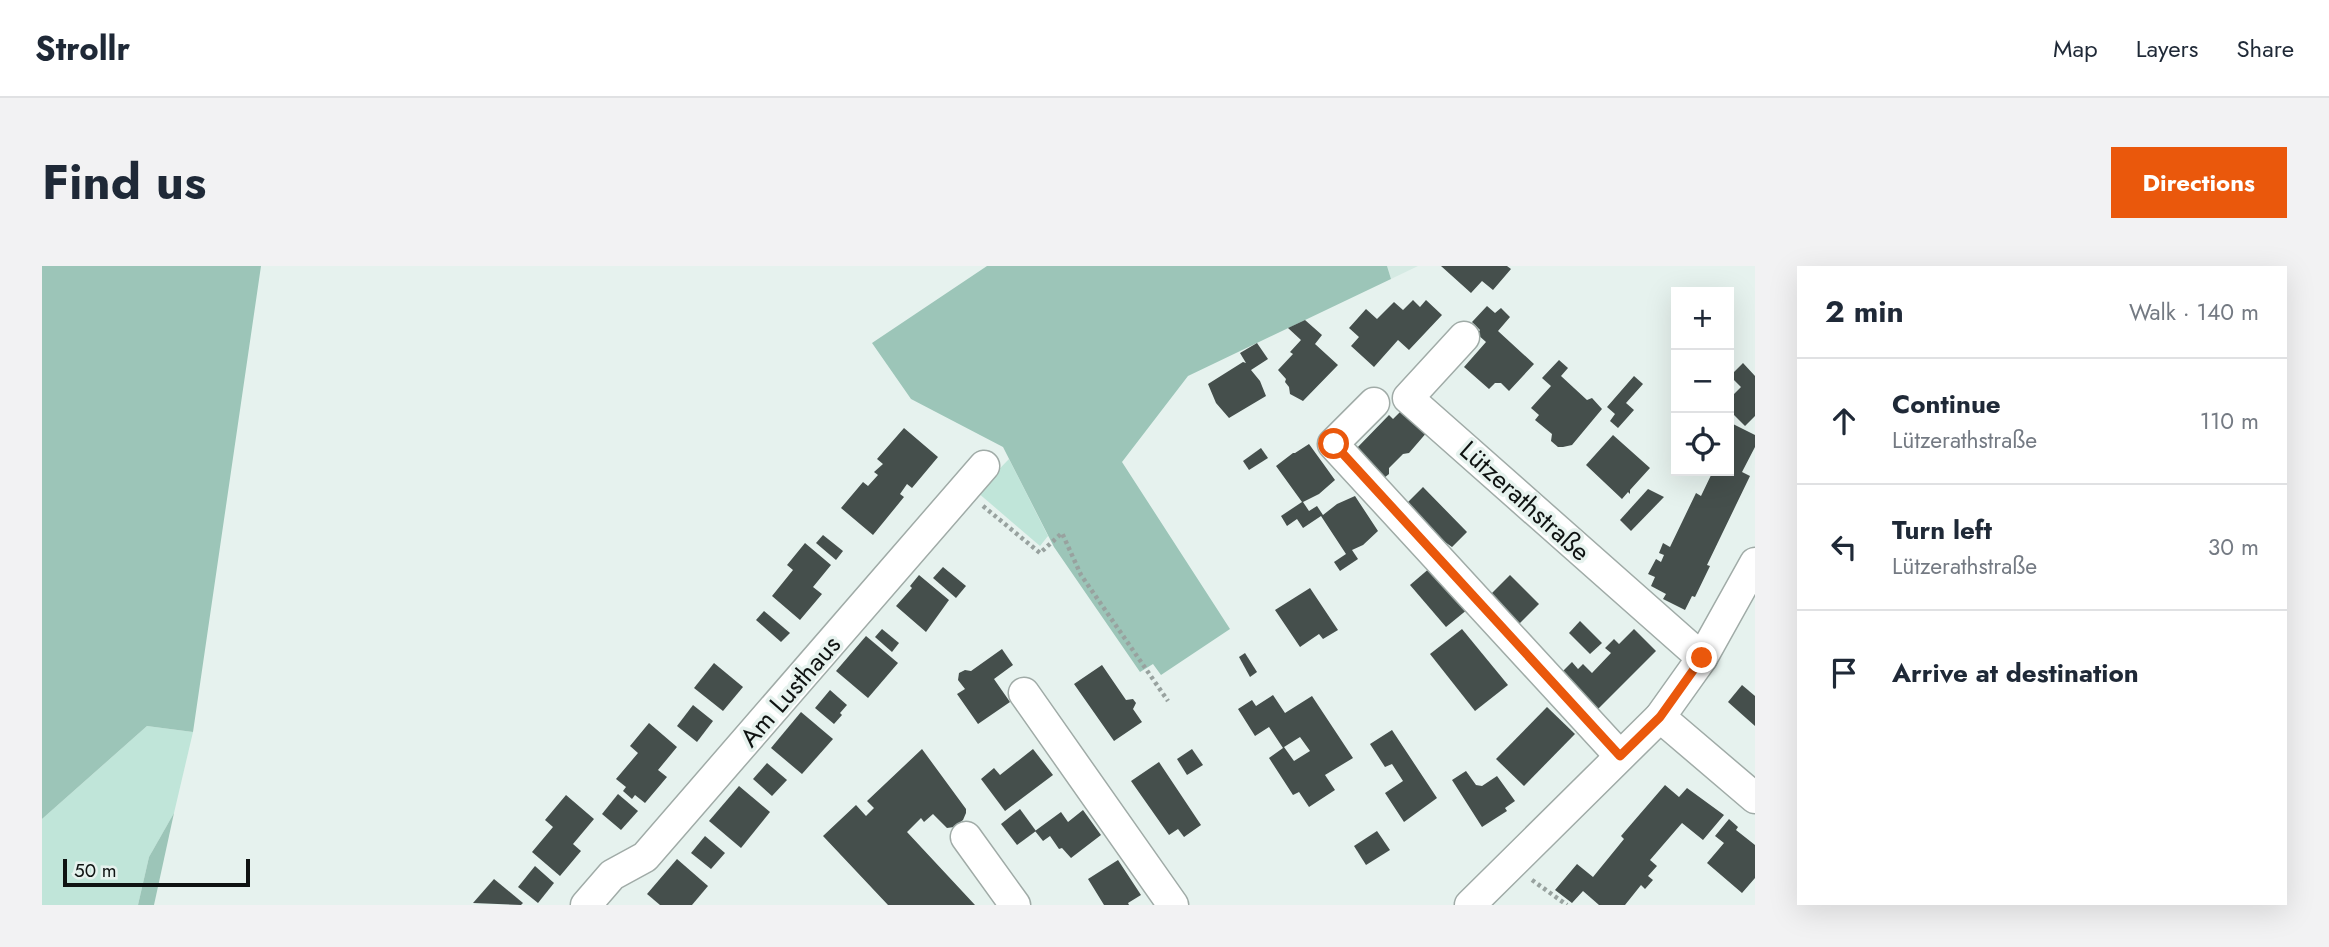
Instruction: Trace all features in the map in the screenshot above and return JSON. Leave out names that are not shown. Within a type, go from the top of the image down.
[{"type":"street","name":"Lützerathstraße","points":[[1464,337],[1408,398],[1702,658]]},
{"type":"street","points":[[1374,403],[1334,444],[1620,756]]},
{"type":"street","name":"Am Lusthaus","points":[[586,905],[612,875],[646,857],[984,466]]},
{"type":"street","points":[[1470,905],[1660,717],[1702,658],[1755,563]]},
{"type":"street","points":[[1173,905],[1036,694],[1192,905]]},
{"type":"street","points":[[1660,717],[1755,798]]},
{"type":"street","points":[[966,837],[1015,905]]},
{"type":"path","points":[[963,490],[1040,553],[1062,533],[1081,575],[1168,701]]},
{"type":"path","points":[[1525,885],[1533,879],[1567,905]]},
{"type":"shaded area","points":[[1387,266],[1418,266],[1391,279]]},
{"type":"green space","points":[[42,266],[261,266],[193,732],[147,726],[42,819]]},
{"type":"green space","points":[[987,266],[1387,266],[1391,279],[1188,376],[1122,462],[1230,629],[1161,675],[1153,664],[1140,672],[1054,547],[1003,447],[911,399],[872,343]]},
{"type":"green space","points":[[1009,459],[1048,536],[1040,546],[977,492]]},
{"type":"green space","points":[[147,726],[193,732],[174,813],[149,857],[138,905],[42,905],[42,819]]},
{"type":"green space","points":[[174,813],[154,905],[138,905],[149,857]]},
{"type":"building","points":[[1441,266],[1507,266],[1511,269],[1493,290],[1482,281],[1471,293]]},
{"type":"building","points":[[1413,300],[1420,307],[1426,300],[1442,315],[1409,350],[1398,340],[1374,367],[1351,346],[1359,337],[1349,328],[1366,309],[1377,319],[1394,302],[1403,310]]},
{"type":"building","points":[[1487,306],[1495,313],[1501,308],[1510,317],[1498,331],[1534,364],[1509,391],[1501,383],[1495,383],[1489,389],[1464,367],[1486,342],[1477,334],[1480,330],[1472,322]]},
{"type":"building","points":[[1305,320],[1322,335],[1315,344],[1338,365],[1303,401],[1290,394],[1286,379],[1278,370],[1293,354],[1290,352],[1301,340],[1288,328]]},
{"type":"building","points":[[1257,343],[1268,359],[1251,370],[1260,381],[1266,396],[1229,418],[1216,403],[1208,384],[1243,362],[1246,363],[1240,353]]},
{"type":"building","points":[[1559,360],[1568,368],[1561,376],[1587,400],[1592,398],[1602,409],[1572,445],[1563,447],[1558,447],[1551,441],[1552,434],[1535,420],[1539,415],[1531,408],[1551,386],[1542,378]]},
{"type":"building","points":[[1743,363],[1755,376],[1755,416],[1745,426],[1734,415],[1734,394],[1741,387],[1734,380],[1734,372]]},
{"type":"building","points":[[1634,376],[1643,384],[1626,403],[1634,410],[1618,428],[1610,421],[1615,414],[1607,407]]},
{"type":"building","points":[[1403,409],[1428,431],[1409,453],[1403,454],[1389,468],[1389,474],[1384,478],[1355,450],[1389,415],[1393,419]]},
{"type":"building","points":[[1734,424],[1755,435],[1755,447],[1742,472],[1750,476],[1707,565],[1710,566],[1695,597],[1692,596],[1685,610],[1663,599],[1666,594],[1651,586],[1655,577],[1648,574],[1656,559],[1661,562],[1664,555],[1659,553],[1663,543],[1670,547],[1696,493],[1701,496],[1711,476],[1734,476]]},
{"type":"building","points":[[904,428],[938,457],[912,488],[907,484],[900,494],[904,497],[873,535],[841,508],[863,482],[868,486],[878,475],[874,472],[883,464],[877,459]]},
{"type":"building","points":[[1613,435],[1650,468],[1630,490],[1630,494],[1628,492],[1622,499],[1586,465]]},
{"type":"building","points":[[1309,444],[1335,480],[1319,494],[1303,502],[1309,511],[1317,506],[1323,515],[1337,504],[1355,496],[1378,531],[1363,545],[1352,550],[1358,559],[1340,571],[1334,562],[1346,554],[1321,516],[1303,528],[1297,519],[1287,526],[1281,516],[1302,502],[1276,466]]},
{"type":"building","points":[[1261,448],[1268,458],[1249,470],[1243,461]]},
{"type":"building","points":[[1423,487],[1467,532],[1452,547],[1435,535],[1408,502]]},
{"type":"building","points":[[1648,489],[1664,497],[1631,531],[1620,520]]},
{"type":"building","points":[[823,535],[843,551],[836,560],[816,543]]},
{"type":"building","points":[[805,543],[831,565],[813,587],[822,594],[800,620],[772,596],[793,570],[787,565]]},
{"type":"building","points":[[943,567],[966,586],[956,598],[933,578]]},
{"type":"building","points":[[1431,567],[1468,609],[1446,627],[1410,585]]},
{"type":"building","points":[[919,575],[949,600],[926,632],[896,606],[912,588],[910,586]]},
{"type":"building","points":[[1510,575],[1539,604],[1518,625],[1489,596]]},
{"type":"building","points":[[1310,588],[1338,630],[1323,639],[1319,634],[1300,647],[1275,610]]},
{"type":"building","points":[[764,611],[790,633],[781,642],[756,620]]},
{"type":"building","points":[[1580,621],[1602,643],[1590,654],[1569,633]]},
{"type":"building","points":[[882,629],[899,643],[892,652],[875,637]]},
{"type":"building","points":[[1462,629],[1508,685],[1475,711],[1430,654]]},
{"type":"building","points":[[1634,629],[1656,651],[1593,714],[1556,678],[1572,662],[1578,669],[1583,664],[1592,673],[1611,653],[1605,648],[1614,639],[1619,644]]},
{"type":"building","points":[[866,636],[898,663],[868,698],[836,671]]},
{"type":"building","points":[[1002,649],[1013,665],[994,679],[1010,702],[978,724],[957,694],[965,689],[958,680],[959,673],[971,671]]},
{"type":"building","points":[[1245,653],[1257,672],[1250,677],[1239,657]]},
{"type":"building","points":[[714,663],[743,687],[723,711],[694,688]]},
{"type":"building","points":[[1102,665],[1126,700],[1133,699],[1136,703],[1133,709],[1142,722],[1114,741],[1074,684]]},
{"type":"building","points":[[1742,685],[1755,696],[1755,726],[1728,702]]},
{"type":"building","points":[[830,690],[847,705],[834,724],[815,708]]},
{"type":"building","points":[[1273,695],[1285,713],[1312,696],[1353,758],[1325,775],[1335,790],[1309,807],[1299,792],[1293,795],[1269,758],[1283,748],[1269,727],[1255,736],[1238,709],[1252,700],[1256,706]],"holes":[[[1300,737],[1310,751],[1294,761],[1284,747]]]},
{"type":"building","points":[[693,705],[713,721],[697,742],[677,726]]},
{"type":"building","points":[[1547,707],[1575,734],[1524,786],[1496,759]]},
{"type":"building","points":[[801,712],[833,739],[802,774],[771,748]]},
{"type":"building","points":[[649,723],[677,747],[658,770],[667,777],[645,803],[635,795],[632,799],[623,791],[626,787],[616,779],[638,753],[630,746]]},
{"type":"building","points":[[1392,730],[1437,798],[1404,822],[1385,793],[1403,781],[1392,764],[1385,767],[1370,744]]},
{"type":"building","points":[[922,749],[966,809],[966,813],[963,820],[954,827],[947,828],[933,814],[924,822],[921,818],[907,832],[975,905],[888,905],[823,836],[856,805],[866,816],[874,808],[867,801]]},
{"type":"building","points":[[1033,749],[1053,775],[1005,811],[981,779],[994,768],[1000,775]]},
{"type":"building","points":[[1192,749],[1203,765],[1187,775],[1177,759]]},
{"type":"building","points":[[1159,762],[1201,825],[1184,837],[1178,829],[1169,835],[1131,781]]},
{"type":"building","points":[[767,763],[787,780],[772,796],[753,779]]},
{"type":"building","points":[[1466,771],[1476,785],[1482,786],[1497,776],[1515,801],[1505,808],[1507,811],[1482,827],[1452,780]]},
{"type":"building","points":[[1665,785],[1679,797],[1687,788],[1724,815],[1703,840],[1682,823],[1650,860],[1657,866],[1648,876],[1653,880],[1645,889],[1641,885],[1625,905],[1599,905],[1583,891],[1572,903],[1555,890],[1577,864],[1593,877],[1624,839],[1621,836]]},
{"type":"building","points":[[739,786],[770,812],[741,848],[709,821]]},
{"type":"building","points":[[618,794],[638,811],[621,830],[602,814]]},
{"type":"building","points":[[566,795],[594,819],[573,844],[581,851],[560,876],[532,852],[553,827],[545,820]]},
{"type":"building","points":[[1020,809],[1036,831],[1017,845],[1001,824]]},
{"type":"building","points":[[1083,810],[1101,835],[1071,858],[1062,848],[1059,849],[1050,836],[1043,841],[1035,831],[1061,812],[1068,822]]},
{"type":"building","points":[[1729,819],[1738,827],[1736,830],[1755,845],[1755,878],[1742,893],[1707,863],[1724,843],[1715,836]]},
{"type":"building","points":[[1377,831],[1390,850],[1366,865],[1354,846]]},
{"type":"building","points":[[705,836],[725,853],[711,869],[691,853]]},
{"type":"building","points":[[677,859],[708,886],[692,905],[660,905],[647,894]]},
{"type":"building","points":[[1118,860],[1141,895],[1128,903],[1129,905],[1104,905],[1088,879]]},
{"type":"building","points":[[535,866],[554,883],[538,903],[518,887]]},
{"type":"building","points":[[494,879],[523,903],[473,903]]},
{"type":"route","points":[[1334,444],[1620,756],[1660,717],[1702,658]]}]
